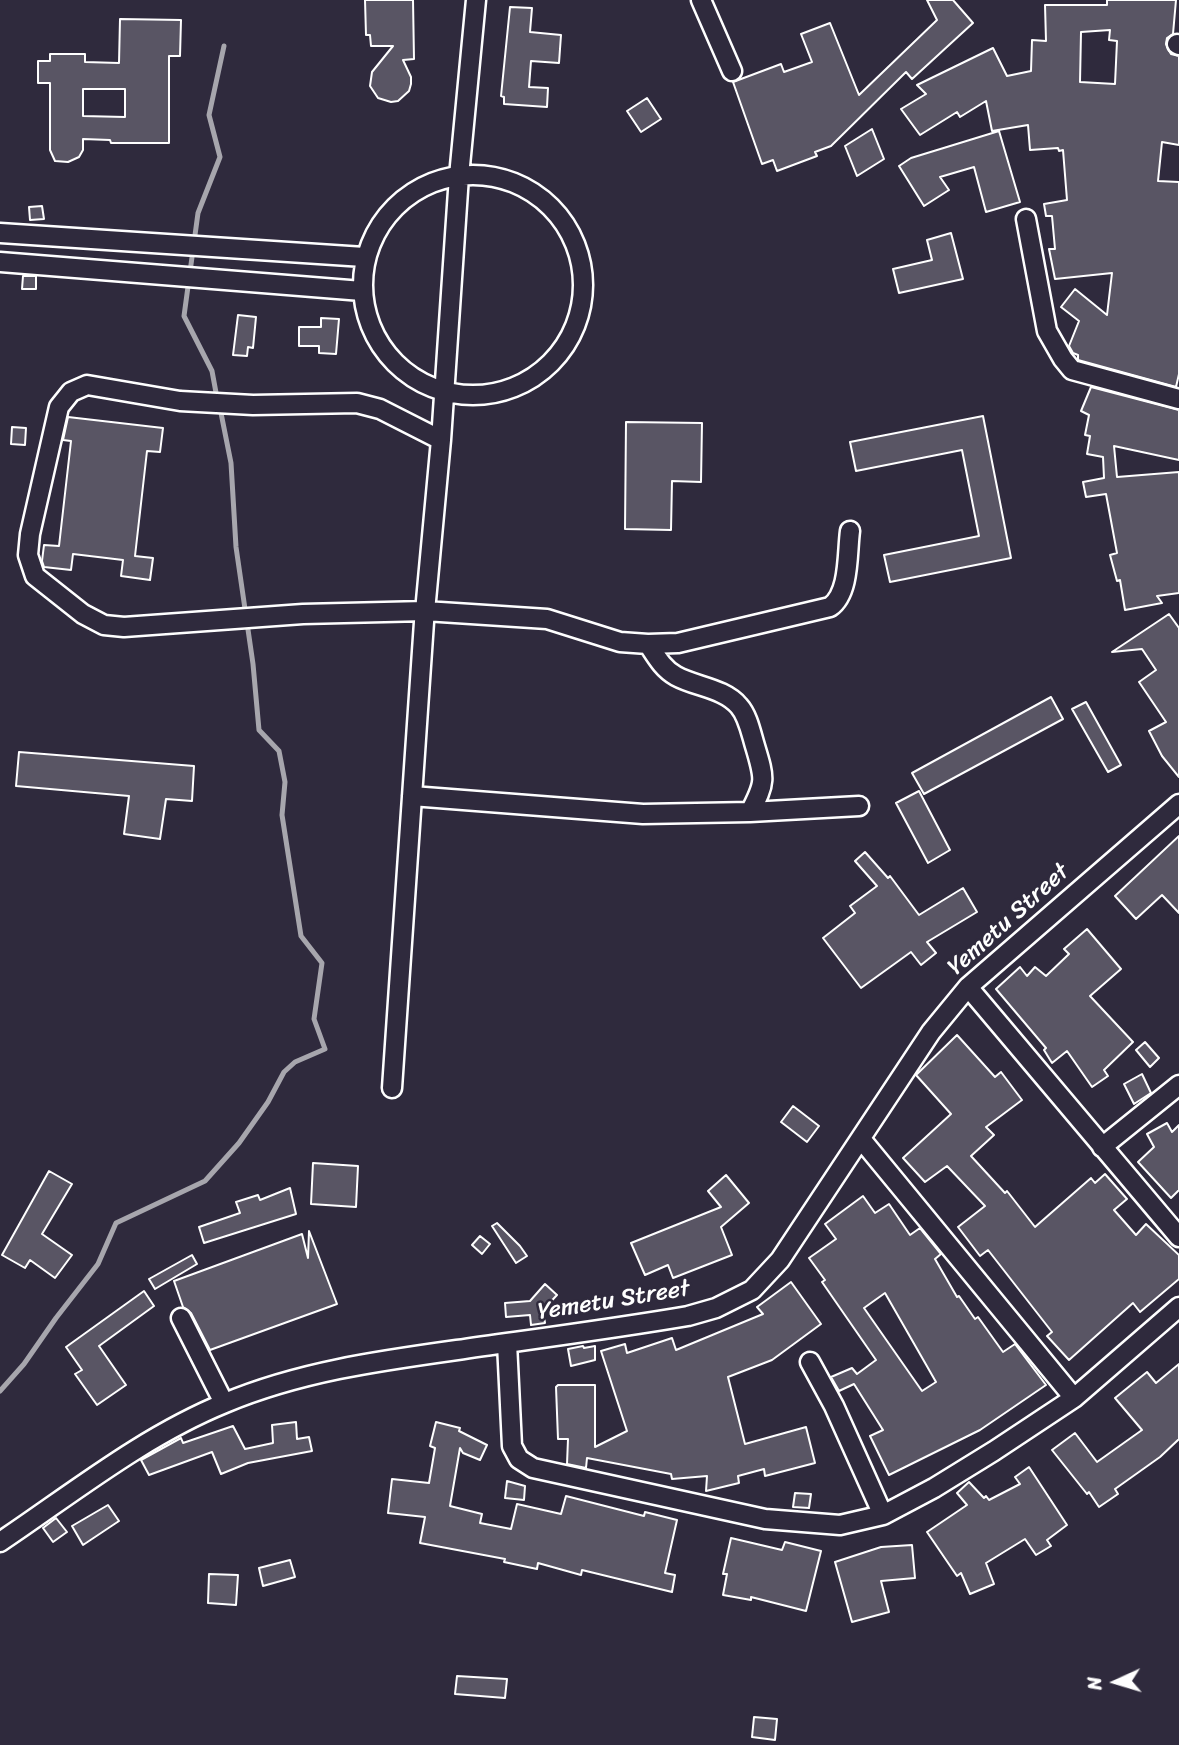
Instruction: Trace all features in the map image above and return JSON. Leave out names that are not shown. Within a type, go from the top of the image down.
[{"type":"street","points":[[392,1088],[425,611],[441,440],[459,176],[476,0]]},
{"type":"street","points":[[701,0],[732,71]]},
{"type":"street","points":[[459,176],[495,178],[518,185],[547,203],[567,228],[580,260],[582,300],[569,346],[549,370],[518,387],[492,393],[444,390],[422,382],[393,362],[371,330],[362,291],[364,257],[376,230],[399,203],[434,181],[459,176]]},
{"type":"street","points":[[1026,219],[1047,331],[1072,370],[1179,399]]},
{"type":"street","points":[[0,233],[364,257]]},
{"type":"street","points":[[0,262],[362,291]]},
{"type":"street","points":[[441,440],[380,408],[357,403],[180,401],[87,385],[71,392],[59,407],[30,534],[28,555],[35,576],[83,614],[104,625],[124,627],[425,611],[547,619],[620,642],[678,643],[830,607],[838,601],[841,591],[850,531]]},
{"type":"street","points":[[648,643],[658,659],[677,677],[733,701],[745,715],[764,774],[762,788],[750,812]]},
{"type":"street","points":[[412,796],[643,814],[859,806]]},
{"type":"street","name":"Yemetu Street","points":[[3,1537],[162,1434],[224,1403],[274,1385],[323,1371],[688,1316],[716,1308],[752,1290],[780,1260],[930,1032],[968,987],[1179,804]]},
{"type":"street","points":[[968,987],[1179,1237]]},
{"type":"street","points":[[1102,1147],[1179,1085]]},
{"type":"street","points":[[861,1139],[1074,1398]]},
{"type":"street","points":[[507,1343],[512,1446],[519,1459],[533,1468],[765,1519],[840,1525],[883,1515],[984,1457],[1074,1398],[1179,1307]]},
{"type":"street","points":[[181,1318],[224,1403]]},
{"type":"street","points":[[810,1362],[834,1406],[883,1515]]},
{"type":"building","points":[[365,0],[413,0],[414,59],[403,60],[411,77],[411,84],[409,91],[398,101],[378,98],[370,86],[372,72],[393,46],[371,46],[370,35],[366,35]]},
{"type":"building","points":[[927,0],[953,0],[973,23],[912,79],[906,72],[831,146],[815,152],[817,156],[777,171],[773,160],[762,164],[733,82],[781,64],[784,72],[812,62],[801,34],[830,23],[859,95],[937,20]]},
{"type":"building","points":[[1107,0],[1176,0],[1173,34],[1167,38],[1166,44],[1171,54],[1179,56],[1179,145],[1162,142],[1158,181],[1179,182],[1179,374],[1176,387],[1078,360],[1078,355],[1073,353],[1069,346],[1079,321],[1061,307],[1075,289],[1107,315],[1112,273],[1055,279],[1049,249],[1055,249],[1052,216],[1046,216],[1044,204],[1067,200],[1063,150],[1030,150],[1028,125],[992,131],[986,101],[960,117],[957,112],[920,135],[901,109],[926,94],[917,85],[993,48],[1007,76],[1031,71],[1032,40],[1046,41],[1045,5],[1107,5]],"holes":[[[1110,30],[1109,40],[1117,41],[1115,84],[1080,82],[1081,32]]]},
{"type":"building","points":[[510,7],[532,8],[530,32],[561,35],[559,63],[531,61],[529,87],[548,88],[547,107],[504,104],[504,97],[501,96]]},
{"type":"building","points":[[120,19],[181,20],[180,56],[169,56],[169,143],[111,143],[110,140],[83,139],[83,150],[79,157],[68,162],[55,161],[50,150],[50,83],[38,83],[38,61],[50,61],[50,54],[85,54],[85,62],[119,63]],"holes":[[[83,89],[125,89],[125,117],[83,116]]]},
{"type":"building","points":[[647,98],[661,119],[641,132],[627,111]]},
{"type":"building","points":[[872,129],[884,159],[857,176],[845,146]]},
{"type":"building","points":[[999,131],[1020,202],[986,212],[974,167],[940,177],[949,190],[924,206],[899,166],[911,158]]},
{"type":"building","points":[[42,206],[44,219],[30,220],[29,207]]},
{"type":"building","points":[[951,233],[963,279],[899,293],[893,269],[932,260],[927,240]]},
{"type":"building","points":[[23,276],[36,276],[36,289],[22,289]]},
{"type":"building","points":[[238,315],[256,317],[253,348],[248,347],[247,356],[233,355]]},
{"type":"building","points":[[321,318],[339,319],[336,354],[319,353],[319,346],[299,346],[299,327],[321,327]]},
{"type":"building","points":[[1091,387],[1179,410],[1179,460],[1114,446],[1117,477],[1179,472],[1179,593],[1157,596],[1162,603],[1125,610],[1120,580],[1117,581],[1110,555],[1117,553],[1106,494],[1086,497],[1083,482],[1104,478],[1103,457],[1087,454],[1090,436],[1085,435],[1089,415],[1081,411]]},
{"type":"building","points":[[983,416],[1011,558],[890,582],[884,555],[979,536],[962,450],[856,471],[850,442]]},
{"type":"building","points":[[68,417],[163,428],[160,452],[147,451],[135,556],[153,558],[150,580],[121,576],[123,560],[73,554],[71,570],[44,567],[44,545],[59,546],[71,441],[63,440]]},
{"type":"building","points":[[626,422],[702,423],[701,482],[672,481],[671,530],[625,529]]},
{"type":"building","points":[[12,427],[26,428],[25,445],[11,444]]},
{"type":"building","points":[[1169,614],[1179,628],[1179,777],[1162,756],[1149,731],[1166,722],[1139,682],[1156,670],[1142,649],[1112,652]]},
{"type":"building","points":[[1051,697],[1063,719],[924,794],[912,773]]},
{"type":"building","points":[[1086,702],[1121,765],[1108,772],[1072,709]]},
{"type":"building","points":[[19,752],[194,766],[192,801],[166,799],[160,839],[124,834],[129,796],[16,786]]},
{"type":"building","points":[[919,791],[950,850],[928,863],[896,803]]},
{"type":"building","points":[[1179,836],[1179,913],[1162,895],[1136,919],[1115,896]]},
{"type":"building","points":[[865,852],[888,878],[890,876],[919,915],[963,888],[977,912],[927,942],[936,953],[921,965],[911,952],[861,988],[823,938],[855,913],[850,906],[877,886],[855,861]]},
{"type":"building","points":[[1087,929],[1121,969],[1090,996],[1133,1042],[1104,1070],[1108,1076],[1092,1087],[1067,1051],[1052,1063],[1044,1050],[1046,1048],[996,989],[1020,967],[1027,976],[1035,967],[1046,976],[1069,954],[1064,949]]},
{"type":"building","points":[[957,1035],[995,1077],[1001,1072],[1022,1100],[986,1127],[994,1135],[971,1156],[1005,1193],[1007,1191],[1035,1227],[1091,1178],[1095,1183],[1105,1174],[1127,1199],[1114,1210],[1136,1235],[1146,1224],[1179,1255],[1179,1279],[1140,1312],[1133,1303],[1069,1360],[1047,1336],[1052,1332],[988,1250],[980,1256],[958,1227],[985,1206],[947,1166],[925,1182],[903,1158],[951,1114],[916,1075]]},
{"type":"building","points":[[1145,1042],[1159,1058],[1150,1067],[1136,1050]]},
{"type":"building","points":[[1142,1074],[1151,1093],[1134,1104],[1124,1084]]},
{"type":"building","points":[[793,1106],[819,1126],[807,1142],[781,1122]]},
{"type":"building","points":[[1167,1123],[1172,1132],[1179,1125],[1179,1190],[1171,1198],[1138,1162],[1154,1147],[1147,1134]]},
{"type":"building","points":[[313,1163],[358,1166],[356,1207],[311,1204]]},
{"type":"building","points":[[49,1171],[72,1184],[42,1234],[72,1255],[55,1278],[30,1260],[25,1268],[2,1255]]},
{"type":"building","points":[[726,1175],[749,1203],[721,1227],[732,1255],[673,1278],[668,1265],[645,1275],[631,1243],[721,1207],[708,1191]]},
{"type":"building","points":[[290,1188],[296,1214],[204,1243],[199,1227],[240,1213],[236,1202],[258,1195],[260,1200]]},
{"type":"building","points":[[863,1196],[875,1213],[889,1204],[910,1235],[920,1228],[941,1254],[935,1259],[957,1297],[959,1296],[975,1319],[978,1317],[1003,1352],[1015,1344],[1046,1385],[980,1430],[889,1475],[870,1436],[883,1430],[854,1384],[839,1391],[831,1377],[852,1368],[857,1374],[876,1360],[822,1282],[825,1280],[809,1258],[836,1239],[825,1224]],"holes":[[[885,1293],[936,1382],[922,1391],[864,1308]]]},
{"type":"building","points":[[497,1223],[527,1256],[516,1263],[492,1226]]},
{"type":"building","points":[[309,1231],[337,1304],[210,1350],[191,1313],[183,1307],[174,1281],[302,1234],[308,1258]]},
{"type":"building","points":[[480,1236],[490,1244],[482,1254],[472,1245]]},
{"type":"building","points":[[192,1255],[197,1264],[155,1289],[149,1279]]},
{"type":"building","points":[[791,1282],[821,1324],[772,1360],[728,1377],[745,1444],[806,1427],[815,1463],[765,1476],[764,1469],[738,1476],[739,1483],[706,1491],[707,1476],[672,1479],[671,1474],[587,1458],[586,1468],[567,1464],[568,1439],[558,1439],[558,1385],[595,1385],[595,1447],[627,1431],[601,1351],[625,1344],[627,1353],[672,1338],[676,1350],[763,1314],[757,1307]]},
{"type":"building","points":[[545,1284],[557,1295],[543,1310],[545,1323],[531,1325],[530,1315],[506,1317],[505,1303],[530,1301]]},
{"type":"building","points":[[144,1291],[154,1306],[99,1346],[126,1385],[97,1405],[75,1374],[82,1370],[66,1347]]},
{"type":"building","points":[[595,1346],[595,1360],[571,1366],[568,1349]]},
{"type":"building","points":[[1179,1364],[1179,1439],[1160,1457],[1115,1489],[1118,1494],[1099,1507],[1052,1450],[1075,1433],[1097,1462],[1142,1430],[1115,1398],[1147,1372],[1156,1383]]},
{"type":"building","points":[[296,1422],[297,1439],[309,1437],[312,1451],[248,1463],[221,1474],[212,1452],[149,1475],[141,1460],[181,1438],[183,1443],[233,1426],[245,1449],[273,1443],[272,1425]]},
{"type":"building","points":[[436,1422],[460,1428],[459,1431],[487,1445],[480,1460],[463,1453],[460,1448],[450,1506],[482,1514],[480,1523],[511,1529],[517,1504],[561,1514],[566,1496],[644,1516],[645,1512],[677,1520],[665,1573],[675,1575],[672,1592],[582,1570],[581,1575],[538,1563],[537,1569],[504,1562],[505,1559],[420,1543],[425,1517],[388,1513],[392,1479],[429,1483],[435,1448],[430,1446]]},
{"type":"building","points":[[1029,1467],[1067,1525],[1047,1540],[1051,1546],[1036,1555],[1025,1539],[986,1563],[994,1584],[970,1594],[961,1573],[957,1576],[927,1532],[967,1505],[957,1493],[969,1482],[989,1500],[1020,1484],[1015,1477]]},
{"type":"building","points":[[507,1481],[525,1486],[524,1500],[505,1498]]},
{"type":"building","points":[[795,1493],[811,1494],[809,1508],[793,1507]]},
{"type":"building","points":[[108,1505],[119,1521],[83,1545],[72,1526]]},
{"type":"building","points":[[56,1518],[67,1532],[53,1542],[43,1528]]},
{"type":"building","points":[[731,1538],[782,1550],[785,1542],[821,1551],[806,1611],[751,1597],[751,1600],[723,1595],[727,1574],[723,1574]]},
{"type":"building","points":[[912,1545],[915,1578],[881,1581],[889,1612],[852,1622],[835,1562],[881,1547]]},
{"type":"building","points":[[290,1560],[295,1577],[263,1586],[259,1568]]},
{"type":"building","points":[[209,1574],[238,1575],[236,1605],[208,1603]]},
{"type":"building","points":[[457,1676],[507,1679],[505,1698],[455,1694]]},
{"type":"building","points":[[754,1717],[777,1719],[775,1740],[752,1737]]},
{"type":"waterway","points":[[217,398],[212,371],[184,316],[198,213],[220,157],[209,115],[224,46]]},
{"type":"waterway","points":[[0,1391],[24,1364],[98,1264],[116,1223],[205,1181],[239,1143],[268,1102],[284,1072],[295,1062],[325,1049],[314,1019],[322,963],[301,936],[282,815],[285,782],[279,751],[259,730],[253,664],[236,547],[231,463],[220,408]]}]
